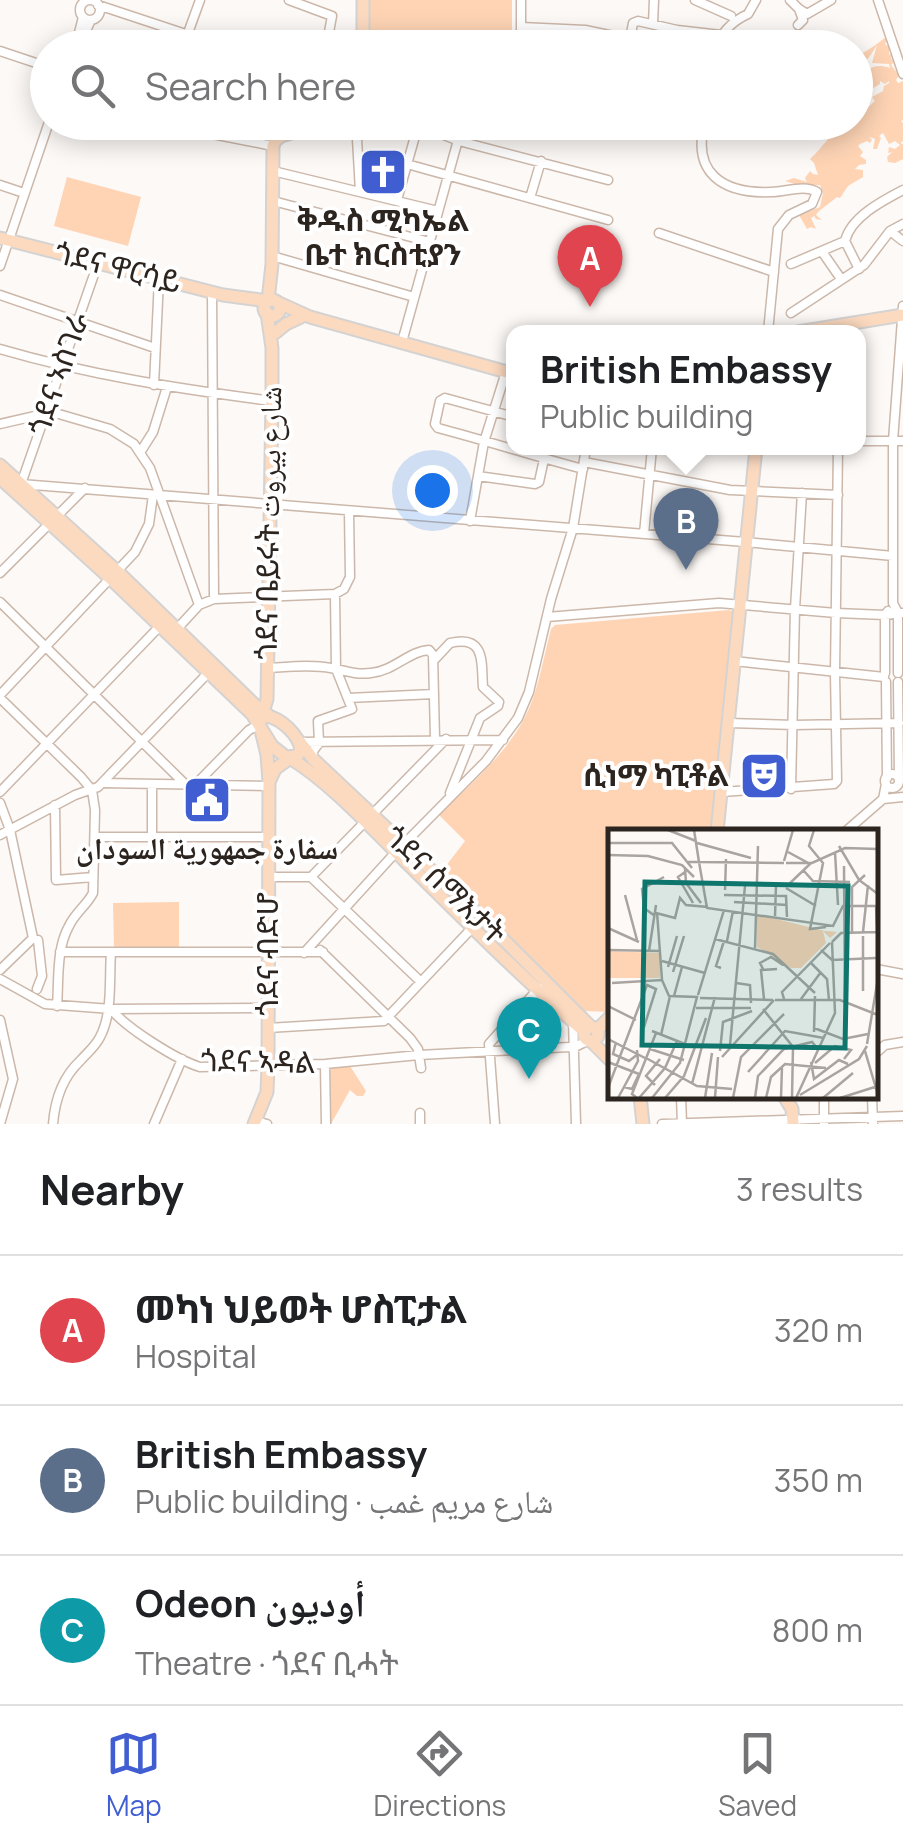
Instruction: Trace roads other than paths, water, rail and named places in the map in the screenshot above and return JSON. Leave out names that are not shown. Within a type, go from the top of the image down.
[{"type":"main road","points":[[362,30],[363,0]]},
{"type":"main road","points":[[272,348],[275,140]]},
{"type":"main road","name":"ጎደና ዋርሳይ","points":[[4,240],[272,307],[506,372]]},
{"type":"main road","points":[[272,307],[272,348]]},
{"type":"main road","points":[[841,325],[902,315]]},
{"type":"main road","points":[[274,333],[306,317]]},
{"type":"main road","name":"ጎደና ቤይሩት شارع بيروت","points":[[269,784],[265,717],[272,348]]},
{"type":"main road","points":[[717,829],[755,455]]},
{"type":"main road","name":"ጎደና ሰማእታት","points":[[0,464],[10,482],[212,670]]},
{"type":"main road","name":"ጎደና ሰማእታት","points":[[164,623],[176,630],[252,714],[286,726],[368,818],[591,1034],[608,1057]]},
{"type":"main road","name":"ጎደና ሰማእታት","points":[[265,717],[272,746],[368,818]]},
{"type":"main road","points":[[269,784],[275,769],[300,754],[300,742]]},
{"type":"main road","name":"ጎደና ብድሆ","points":[[259,1123],[268,1066],[269,784]]},
{"type":"main road","name":"ጎደና ሰማእታት","points":[[541,986],[573,1021],[608,1045]]},
{"type":"main road","points":[[591,1034],[608,1019]]},
{"type":"main road","points":[[641,1099],[646,1124]]},
{"type":"main road","points":[[646,1124],[648,1099]]},
{"type":"street","points":[[115,9],[122,0]]},
{"type":"street","points":[[189,30],[200,0]]},
{"type":"street","points":[[289,0],[329,13]]},
{"type":"street","points":[[329,30],[331,0]]},
{"type":"street","points":[[521,0],[521,30]]},
{"type":"street","points":[[653,24],[654,0]]},
{"type":"street","points":[[726,30],[733,20],[748,14],[756,0]]},
{"type":"street","points":[[790,0],[807,14],[831,0]]},
{"type":"street","points":[[878,0],[903,74]]},
{"type":"street","points":[[95,4],[96,17],[82,11],[86,1],[179,30]]},
{"type":"street","points":[[690,2],[733,20]]},
{"type":"street","points":[[798,25],[803,20],[799,9]]},
{"type":"street","points":[[632,30],[633,23],[640,21],[676,30]]},
{"type":"street","points":[[521,26],[585,30]]},
{"type":"street","points":[[0,51],[30,61]]},
{"type":"street","points":[[0,266],[4,240],[43,140]]},
{"type":"street","points":[[243,140],[273,146]]},
{"type":"street","points":[[357,140],[360,191]]},
{"type":"street","points":[[397,200],[415,140]]},
{"type":"street","points":[[701,140],[702,158],[709,174],[716,179],[744,191],[807,188],[817,192],[812,204],[780,223],[769,325]]},
{"type":"street","points":[[402,342],[459,141],[608,180]]},
{"type":"street","points":[[530,198],[541,161]]},
{"type":"street","points":[[407,164],[608,220]]},
{"type":"street","points":[[273,171],[438,211]]},
{"type":"street","points":[[0,184],[24,193]]},
{"type":"street","points":[[858,269],[845,241],[846,233],[867,212],[903,190]]},
{"type":"street","points":[[273,200],[430,242]]},
{"type":"street","points":[[791,313],[858,269],[890,230],[903,224]]},
{"type":"street","points":[[890,230],[903,242]]},
{"type":"street","points":[[658,233],[774,272]]},
{"type":"street","points":[[792,264],[845,241]]},
{"type":"street","points":[[823,252],[842,280]]},
{"type":"street","points":[[272,256],[414,297]]},
{"type":"street","name":"ጎደና ኣስገራ","points":[[10,482],[46,412],[98,263]]},
{"type":"street","points":[[154,385],[159,278]]},
{"type":"street","points":[[212,292],[214,599]]},
{"type":"street","points":[[0,295],[155,348]]},
{"type":"street","points":[[896,786],[886,765],[885,677],[886,615],[893,604],[903,306]]},
{"type":"street","points":[[0,350],[154,385],[272,401]]},
{"type":"street","points":[[470,521],[484,442],[506,382]]},
{"type":"street","points":[[141,452],[153,432],[166,386]]},
{"type":"street","points":[[506,415],[444,398],[440,401],[436,427],[506,448]]},
{"type":"street","points":[[0,424],[46,412],[62,414],[110,429],[134,444],[150,468],[156,495],[199,605]]},
{"type":"street","points":[[866,441],[898,441]]},
{"type":"street","points":[[530,455],[730,490],[838,495]]},
{"type":"street","points":[[304,953],[486,761],[518,718],[529,692],[572,528],[585,455]]},
{"type":"street","points":[[644,534],[651,455]]},
{"type":"street","points":[[722,792],[836,783],[838,455]]},
{"type":"street","points":[[478,476],[535,484],[539,482],[544,459]]},
{"type":"street","points":[[10,482],[893,556]]},
{"type":"street","points":[[0,573],[85,488]]},
{"type":"street","points":[[791,788],[802,493]]},
{"type":"street","points":[[57,1006],[61,949],[71,921],[91,899],[96,810],[92,790],[0,696],[135,552],[156,495]]},
{"type":"street","points":[[176,630],[199,605],[214,599],[334,594],[344,589],[350,577],[349,511]]},
{"type":"street","points":[[313,759],[319,743],[318,722],[352,709],[336,669],[334,594]]},
{"type":"street","points":[[0,602],[191,785]]},
{"type":"street","points":[[548,617],[739,603],[836,613],[901,613]]},
{"type":"street","points":[[848,829],[896,786],[901,765],[901,613],[893,604]]},
{"type":"street","points":[[0,792],[164,623]]},
{"type":"street","points":[[434,663],[443,648],[458,641],[467,642],[483,661],[483,687],[500,704],[480,718],[449,797]]},
{"type":"street","points":[[267,668],[318,667],[374,673],[426,649],[432,652],[434,663],[435,739]]},
{"type":"street","points":[[734,662],[885,677],[892,685],[900,677]]},
{"type":"street","points":[[0,834],[104,783],[212,670]]},
{"type":"street","points":[[885,677],[892,670],[900,677]]},
{"type":"street","points":[[348,698],[434,694]]},
{"type":"street","points":[[191,785],[265,717]]},
{"type":"street","points":[[728,722],[898,723]]},
{"type":"street","points":[[311,877],[446,739]]},
{"type":"street","points":[[300,742],[503,740]]},
{"type":"street","points":[[886,765],[901,765]]},
{"type":"street","points":[[104,783],[269,784]]},
{"type":"street","points":[[152,784],[152,838]]},
{"type":"street","points":[[883,799],[896,786]]},
{"type":"street","points":[[0,803],[35,939],[42,976],[37,989]]},
{"type":"street","points":[[55,805],[56,880],[94,878]]},
{"type":"street","points":[[95,837],[268,837]]},
{"type":"street","points":[[268,878],[311,877],[421,982]]},
{"type":"street","points":[[268,1028],[379,1022],[389,1018],[477,923]]},
{"type":"street","points":[[35,939],[61,949],[111,952],[323,952]]},
{"type":"street","points":[[0,970],[35,939]]},
{"type":"street","points":[[313,943],[416,1044],[421,1068]]},
{"type":"street","points":[[53,1124],[61,1086],[99,1040],[106,1022],[111,952]]},
{"type":"street","points":[[878,969],[903,974]]},
{"type":"street","points":[[0,979],[39,1002],[57,1006],[268,1008]]},
{"type":"street","points":[[495,1124],[491,1041],[541,986]]},
{"type":"street","name":"ጎደና ኣዳል","points":[[109,1009],[124,1023],[200,1067],[325,1064],[420,1054],[571,1046]]},
{"type":"street","points":[[0,1021],[13,1072],[0,1124]]},
{"type":"street","points":[[573,1021],[576,1124]]},
{"type":"street","points":[[571,1046],[591,1034]]},
{"type":"street","points":[[878,1051],[886,1045],[903,1042]]},
{"type":"street","points":[[154,1124],[182,1059]]},
{"type":"street","points":[[325,1064],[326,1124]]},
{"type":"street","points":[[0,1086],[11,1088]]},
{"type":"street","points":[[420,1113],[420,1124]]},
{"type":"street","points":[[662,1124],[903,1116]]},
{"type":"place","name":"ቅዱስ ሚካኤል ቤተ ክርስቲያን","points":[[383,172]]},
{"type":"place","name":"መካነ ህይወት ሆስፒታል","points":[[590,307]]},
{"type":"place","name":"British Embassy","points":[[686,570]]},
{"type":"place","name":"ሲነማ ካፒቶል","points":[[764,776]]},
{"type":"place","name":"سفارة جمهورية السودان","points":[[207,800]]},
{"type":"place","name":"Odeon أوديون","points":[[529,1079]]}]
